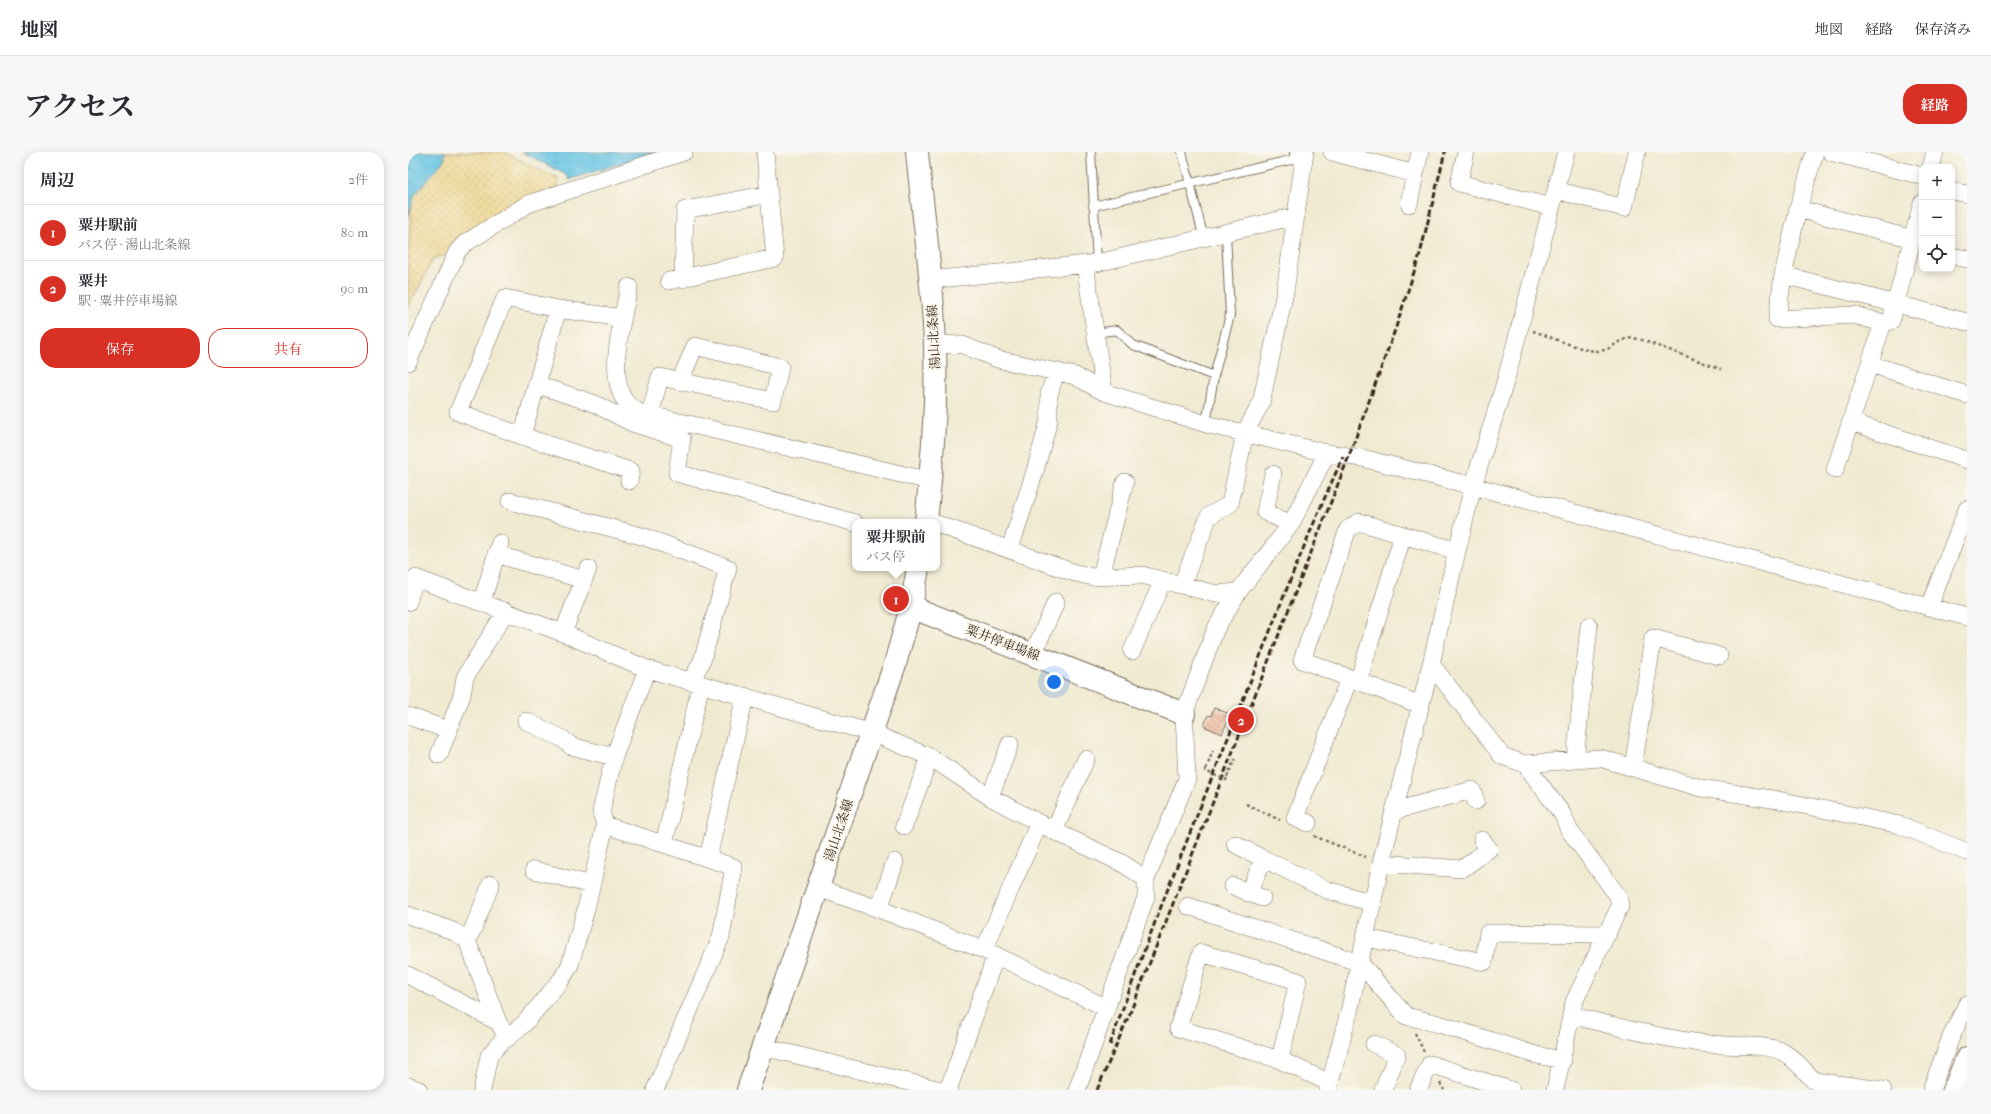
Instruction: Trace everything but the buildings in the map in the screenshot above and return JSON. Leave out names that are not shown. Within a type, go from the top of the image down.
[{"type":"main road","name":"湯山北条線","points":[[918,152],[935,344],[936,404],[926,519]]},
{"type":"main road","name":"湯山北条線","points":[[748,1090],[895,664],[911,607],[917,571]]},
{"type":"main road","name":"粟井停車場線","points":[[911,607],[1184,714]]},
{"type":"main road","points":[[1954,1090],[1967,1058]]},
{"type":"street","points":[[408,362],[456,252],[464,244],[528,204],[684,152]]},
{"type":"street","points":[[765,152],[769,194],[775,258],[676,280],[684,210],[769,194]]},
{"type":"street","points":[[1182,584],[1209,516],[1230,504],[1245,433],[1261,403],[1285,292],[1305,152]]},
{"type":"street","points":[[1332,152],[1415,174]]},
{"type":"street","points":[[1409,204],[1420,152]]},
{"type":"street","points":[[1466,152],[1459,183],[1551,207]]},
{"type":"street","points":[[1280,1060],[1298,981],[1201,953],[1178,1028],[1280,1060],[1329,1087],[1366,938],[1381,863],[1431,664],[1473,486],[1506,379],[1566,152]]},
{"type":"street","points":[[1556,190],[1624,208],[1637,152]]},
{"type":"street","points":[[1815,152],[1798,209],[1783,275],[1777,319],[1854,315],[1883,323],[1890,321],[1915,245],[1919,221]]},
{"type":"street","points":[[1831,152],[1919,175]]},
{"type":"street","points":[[1932,164],[1935,152]]},
{"type":"street","points":[[1955,192],[1967,194]]},
{"type":"street","points":[[1798,209],[1915,245]]},
{"type":"street","points":[[930,280],[1091,264],[1226,234],[1296,216]]},
{"type":"street","points":[[1955,257],[1967,259]]},
{"type":"street","points":[[1091,264],[1095,333],[1104,392]]},
{"type":"street","points":[[1783,275],[1967,322]]},
{"type":"street","points":[[629,288],[623,318],[617,364],[617,378],[621,393],[626,403],[648,422],[682,439],[676,473],[852,522]]},
{"type":"street","points":[[623,318],[505,298],[458,412],[522,436],[631,471],[629,481]]},
{"type":"street","points":[[522,436],[538,384],[558,308]]},
{"type":"street","points":[[1835,470],[1883,323]]},
{"type":"street","points":[[935,344],[963,344],[997,358],[1075,376],[1104,392],[1206,424],[1327,453],[1362,458],[1473,486],[1967,617]]},
{"type":"street","points":[[648,422],[660,377],[680,382],[773,401],[780,367],[695,346],[680,382]]},
{"type":"street","points":[[1870,364],[1967,396]]},
{"type":"street","points":[[1010,549],[1036,471],[1049,420],[1049,395],[1056,371]]},
{"type":"street","points":[[538,384],[593,403],[632,423],[648,422],[930,481]]},
{"type":"street","points":[[1851,422],[1967,460]]},
{"type":"street","points":[[1077,1090],[1146,897],[1146,879],[1187,779],[1184,714],[1216,628],[1238,592],[1291,524],[1327,453]]},
{"type":"street","points":[[1273,474],[1265,512],[1291,524]]},
{"type":"street","points":[[1101,576],[1124,482]]},
{"type":"street","points":[[510,500],[645,537],[728,568],[696,682],[664,844]]},
{"type":"street","points":[[1930,607],[1967,509]]},
{"type":"street","points":[[1420,705],[1353,681],[1302,660],[1348,530],[1359,522],[1457,551]]},
{"type":"street","points":[[940,525],[1072,572],[1093,577],[1142,575],[1182,584],[1216,594],[1238,592]]},
{"type":"street","points":[[1308,823],[1295,818],[1353,681],[1403,535]]},
{"type":"street","points":[[482,602],[498,549],[586,574],[563,633]]},
{"type":"street","points":[[408,602],[415,578],[563,633],[647,669],[872,733],[930,757],[990,797],[1054,831],[1122,863],[1146,879]]},
{"type":"street","points":[[1132,651],[1163,580]]},
{"type":"street","points":[[1032,654],[1056,602]]},
{"type":"street","points":[[439,755],[462,696],[465,676],[506,611]]},
{"type":"street","points":[[1575,760],[1589,626]]},
{"type":"street","points":[[1634,768],[1653,638],[1719,656]]},
{"type":"street","points":[[1431,664],[1502,756],[1525,764],[1600,758],[1701,788],[1778,800],[1900,825],[1967,852]]},
{"type":"street","points":[[482,1090],[489,1056],[499,1044],[524,1024],[561,980],[570,965],[592,885],[605,825],[601,812],[614,757],[647,669]]},
{"type":"street","points":[[708,858],[745,696]]},
{"type":"street","points":[[408,716],[448,730]]},
{"type":"street","points":[[526,721],[563,739],[571,746],[614,757]]},
{"type":"street","points":[[990,797],[1010,744]]},
{"type":"street","points":[[904,826],[930,757]]},
{"type":"street","points":[[1054,831],[1086,759]]},
{"type":"street","points":[[1525,764],[1563,815],[1569,830],[1618,896],[1620,906],[1608,934],[1574,1002],[1563,1060],[1555,1090]]},
{"type":"street","points":[[1394,811],[1472,790],[1476,801]]},
{"type":"street","points":[[948,1090],[990,953],[1039,823]]},
{"type":"street","points":[[605,825],[734,867],[721,937],[655,1090]]},
{"type":"street","points":[[1381,863],[1462,869],[1489,849],[1482,840]]},
{"type":"street","points":[[1235,844],[1327,890],[1373,903]]},
{"type":"street","points":[[1248,892],[1264,859]]},
{"type":"street","points":[[879,909],[895,862]]},
{"type":"street","points":[[534,870],[592,885]]},
{"type":"street","points":[[467,940],[491,884]]},
{"type":"street","points":[[818,888],[879,909],[990,953],[1107,1008]]},
{"type":"street","points":[[1188,906],[1360,963],[1406,1016],[1439,1024],[1536,1055],[1563,1060]]},
{"type":"street","points":[[408,915],[453,931],[467,940],[498,1022],[508,1038]]},
{"type":"street","points":[[1366,938],[1484,962],[1488,932],[1608,934]]},
{"type":"street","points":[[408,975],[498,1022]]},
{"type":"street","points":[[1931,1090],[1951,1037],[1967,1004]]},
{"type":"street","points":[[1571,1015],[1630,1031],[1711,1044],[1761,1047],[1782,1051],[1798,1064],[1814,1081],[1883,1090]]},
{"type":"street","points":[[1374,1044],[1397,1055],[1383,1090]]},
{"type":"street","points":[[763,1047],[940,1090]]},
{"type":"street","points":[[1418,1090],[1430,1064],[1511,1090]]},
{"type":"street","points":[[408,1086],[419,1090]]},
{"type":"lane","points":[[1091,152],[1093,206],[1091,264]]},
{"type":"lane","points":[[1182,152],[1188,183],[1204,239]]},
{"type":"lane","points":[[1093,206],[1295,159],[1294,152]]},
{"type":"lane","points":[[1206,424],[1214,376],[1230,315],[1226,234]]},
{"type":"lane","points":[[1095,333],[1117,330],[1133,344],[1214,376]]},
{"type":"path","points":[[1520,326],[1592,350],[1607,349],[1628,337],[1639,339],[1721,369]]},
{"type":"path","points":[[1213,751],[1205,771],[1226,780],[1235,759]]},
{"type":"sand","points":[[445,152],[504,152],[558,179],[558,188],[448,257],[439,256],[433,259],[408,308],[409,235],[413,197],[421,185],[439,165]]},
{"type":"water","points":[[408,152],[445,152],[444,160],[414,196],[408,217]]},
{"type":"water","points":[[522,152],[654,152],[569,180],[567,175]]},
{"type":"railway","points":[[1097,1090],[1130,1013],[1349,456],[1395,330],[1420,254],[1445,152]]},
{"type":"railway","points":[[1110,1045],[1154,925],[1299,558],[1343,457]]},
{"type":"place","name":"粟井駅前","points":[[896,599]]},
{"type":"place","name":"粟井","points":[[1241,720]]}]
